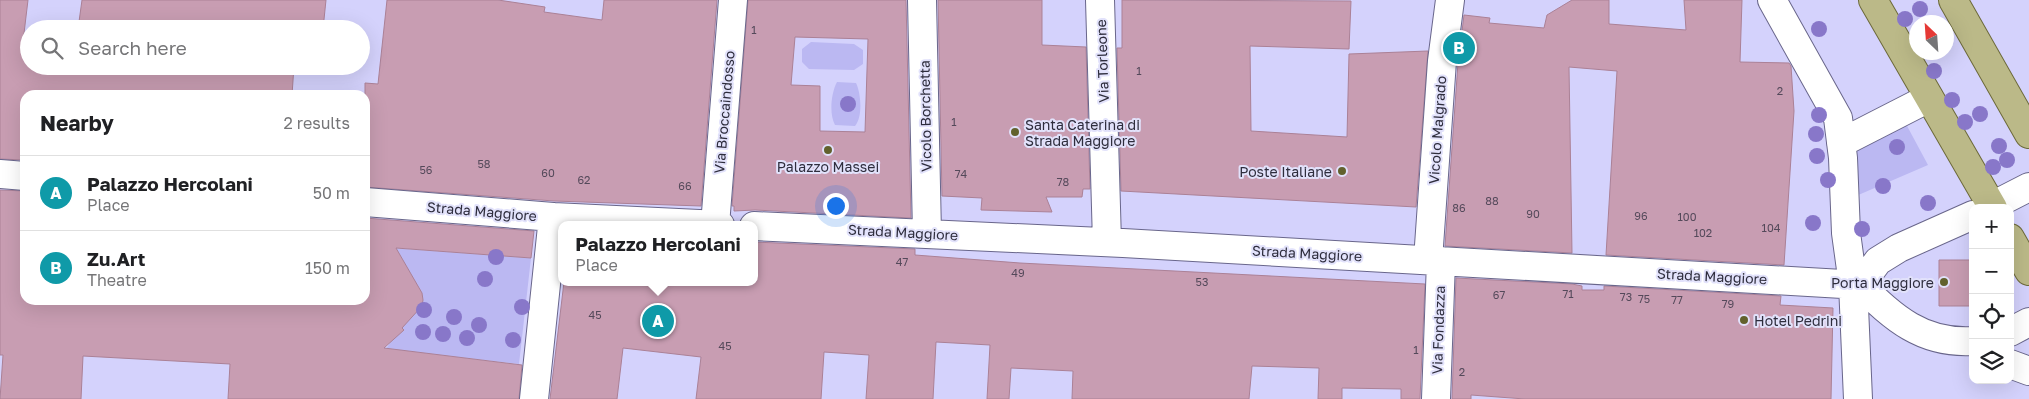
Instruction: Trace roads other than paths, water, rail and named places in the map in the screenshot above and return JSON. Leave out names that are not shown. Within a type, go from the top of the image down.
[{"type":"main road","points":[[1873,0],[1929,98],[1983,204]]},
{"type":"main road","points":[[1953,0],[2029,134]]},
{"type":"main road","points":[[2014,245],[2029,270]]},
{"type":"street","name":"Via Broccaindosso","points":[[715,221],[733,0]]},
{"type":"street","name":"Vicolo Borchetta","points":[[922,0],[927,233]]},
{"type":"street","name":"Via Torleone","points":[[1100,0],[1108,242]]},
{"type":"street","name":"Vicolo Malgrado","points":[[1434,261],[1442,61],[1450,0]]},
{"type":"street","points":[[1772,0],[1838,118],[1846,233],[1857,285],[1858,399]]},
{"type":"street","points":[[1841,143],[1929,98]]},
{"type":"street","points":[[0,174],[20,176]]},
{"type":"street","points":[[1996,204],[2029,187]]},
{"type":"street","name":"Strada Maggiore","points":[[370,202],[553,217],[634,221]]},
{"type":"street","points":[[534,399],[553,217]]},
{"type":"street","points":[[1857,285],[1878,261],[1899,248],[1969,217]]},
{"type":"street","name":"Strada Maggiore","points":[[758,226],[1108,242],[1857,285]]},
{"type":"street","name":"Via Fondazza","points":[[1434,261],[1436,399]]},
{"type":"street","points":[[1857,285],[1892,315],[1914,329],[1965,345]]},
{"type":"street","points":[[2014,330],[2029,322]]},
{"type":"street","points":[[2014,365],[2029,371]]},
{"type":"place","name":"Zu.Art","points":[[1459,48]]},
{"type":"place","name":"Santa Caterina di Strada Maggiore","points":[[1015,132]]},
{"type":"place","name":"Palazzo Massei","points":[[828,150]]},
{"type":"place","name":"Poste Italiane","points":[[1342,171]]},
{"type":"place","name":"Porta Maggiore","points":[[1944,282]]},
{"type":"place","name":"Hotel Pedrini","points":[[1744,320]]},
{"type":"place","name":"Palazzo Hercolani","points":[[658,321]]}]
